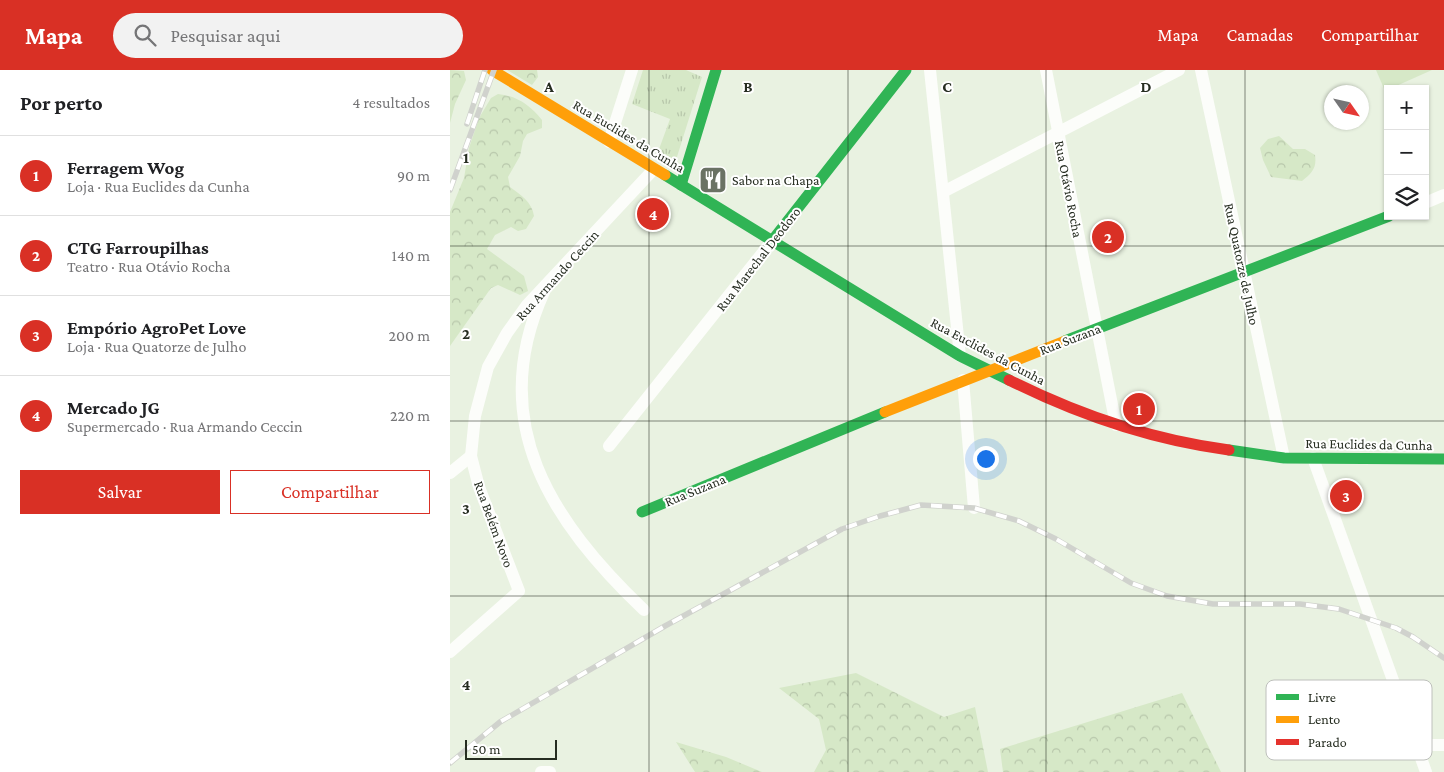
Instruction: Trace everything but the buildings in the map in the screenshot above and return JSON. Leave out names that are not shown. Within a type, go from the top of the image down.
[{"type":"street","name":"Rua Euclides da Cunha","points":[[492,70],[960,356],[1050,401],[1116,425],[1174,441],[1284,458],[1444,459]]},
{"type":"street","points":[[610,142],[632,70]]},
{"type":"street","points":[[681,186],[716,70]]},
{"type":"street","name":"Rua Marechal Deodoro","points":[[609,446],[906,70]]},
{"type":"street","points":[[930,70],[960,356]]},
{"type":"street","name":"Rua Otávio Rocha","points":[[1046,70],[1116,425]]},
{"type":"street","points":[[943,192],[1179,70]]},
{"type":"street","name":"Rua Quatorze de Julho","points":[[1201,70],[1284,458]]},
{"type":"street","name":"Rua Armando Ceccin","points":[[471,456],[475,416],[488,367],[507,333],[549,280],[654,169]]},
{"type":"street","points":[[1429,201],[1444,195]]},
{"type":"street","name":"Rua Suzana","points":[[642,512],[963,380],[1384,218]]},
{"type":"street","points":[[549,280],[537,308],[523,359],[521,382],[523,415],[531,450],[542,480],[574,532],[620,587],[644,610]]},
{"type":"street","points":[[963,380],[974,508]]},
{"type":"street","points":[[450,473],[471,456]]},
{"type":"street","name":"Rua Belém Novo","points":[[450,652],[519,591],[479,487],[471,456]]},
{"type":"street","points":[[1313,458],[1393,680]]},
{"type":"street","points":[[1422,760],[1426,772]]},
{"type":"street","points":[[541,772],[550,772]]},
{"type":"green space","points":[[450,70],[464,71],[466,80],[455,104],[450,123]]},
{"type":"green space","points":[[507,70],[537,70],[538,77],[532,85]]},
{"type":"green space","points":[[643,70],[686,70],[702,77],[676,160],[658,152],[670,119],[632,104]]},
{"type":"green space","points":[[1376,70],[1432,70],[1398,85],[1384,85],[1384,89]]},
{"type":"green space","points":[[498,94],[523,102],[542,120],[542,128],[527,134],[523,141],[520,156],[508,177],[510,187],[528,203],[534,216],[526,229],[518,231],[511,227],[495,235],[487,249],[524,276],[528,291],[520,295],[498,285],[491,288],[450,346],[450,212],[464,178],[469,148],[479,118],[491,98]]},
{"type":"green space","points":[[1279,136],[1293,149],[1305,149],[1315,155],[1313,170],[1302,181],[1271,177],[1260,148],[1268,139]]},
{"type":"green space","points":[[856,673],[944,717],[975,707],[988,772],[814,772],[826,750],[819,719],[779,688]]},
{"type":"green space","points":[[1182,693],[1221,772],[1003,772],[1000,749]]},
{"type":"green space","points":[[676,742],[726,757],[762,772],[695,772]]},
{"type":"railway","points":[[467,124],[485,70]]},
{"type":"railway","points":[[450,190],[494,70]]},
{"type":"railway","points":[[450,763],[500,722],[665,626],[842,529],[921,505],[974,508],[1019,521],[1056,539],[1131,583],[1167,596],[1213,604],[1300,604],[1339,609],[1396,628],[1444,658]]},
{"type":"traffic: fast","points":[[681,185],[716,70]]},
{"type":"traffic: fast","points":[[772,241],[906,70]]},
{"type":"traffic: fast","points":[[665,175],[960,356],[1009,380]]},
{"type":"traffic: fast","points":[[1065,341],[1384,218]]},
{"type":"traffic: fast","points":[[642,512],[885,412]]},
{"type":"traffic: fast","points":[[1229,450],[1284,458],[1444,459]]},
{"type":"traffic: slow","points":[[492,70],[665,175]]},
{"type":"traffic: slow","points":[[885,412],[1065,341]]},
{"type":"traffic: jam","points":[[1009,380],[1089,415],[1144,433],[1200,446],[1229,450]]},
{"type":"place","name":"Sabor na Chapa","points":[[713,180]]},
{"type":"place","name":"Mercado JG","points":[[653,214]]},
{"type":"place","name":"CTG Farroupilhas","points":[[1108,237]]},
{"type":"place","name":"Ferragem Wog","points":[[1139,409]]},
{"type":"place","name":"Empório AgroPet Love","points":[[1346,496]]}]
